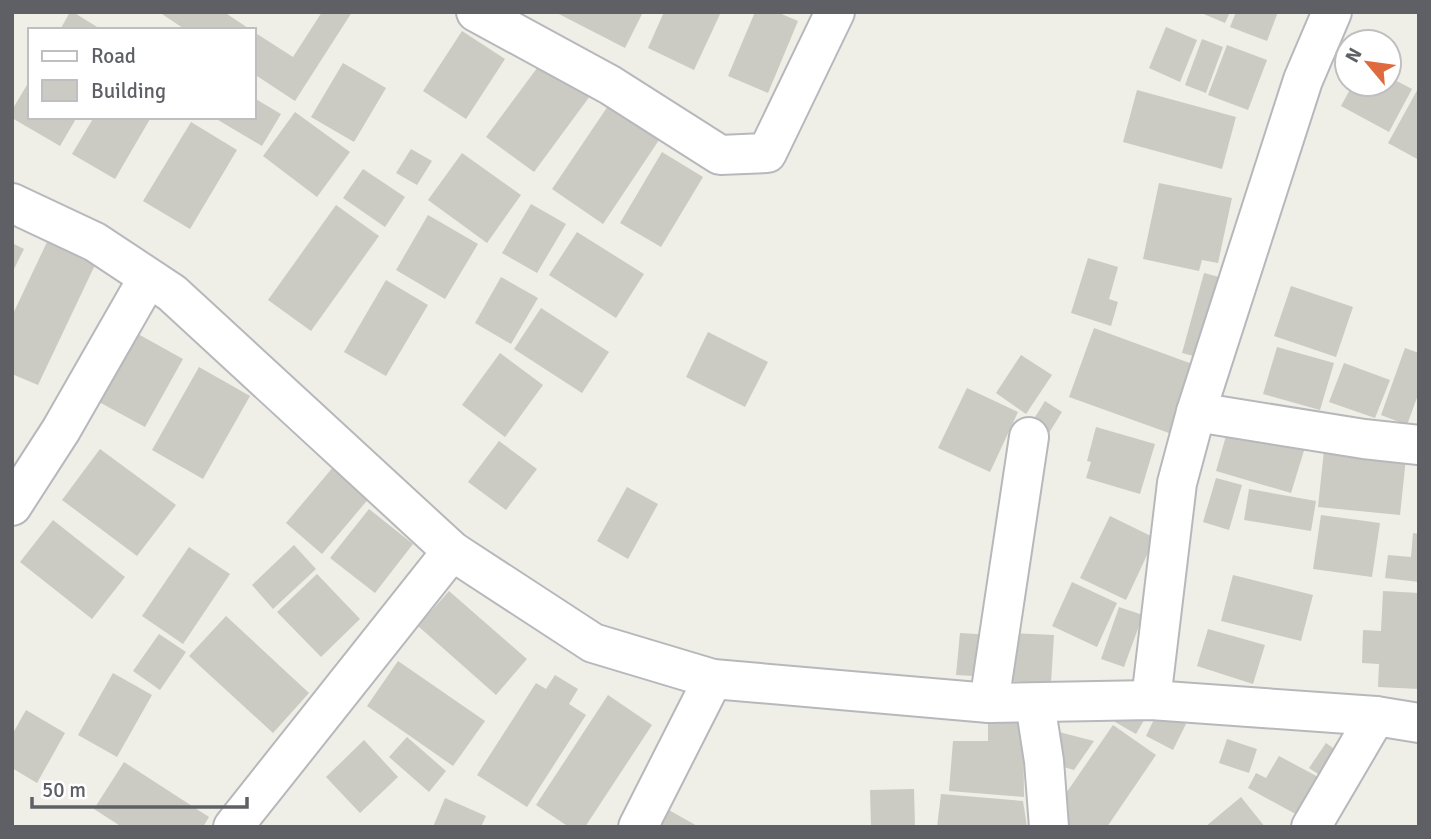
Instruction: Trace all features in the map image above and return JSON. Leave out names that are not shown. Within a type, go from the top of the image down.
[{"type":"street","points":[[493,17],[610,85],[720,155],[766,153],[835,12]]},
{"type":"street","points":[[1151,700],[1177,483],[1196,412],[1303,80],[1332,12]]},
{"type":"street","points":[[12,203],[95,242],[172,293],[452,551],[593,643],[713,678],[989,703],[1151,700],[1376,716],[1419,723]]},
{"type":"street","points":[[12,506],[61,430],[148,278]]},
{"type":"street","points":[[1196,412],[1364,439],[1419,445]]},
{"type":"street","points":[[989,703],[1030,437]]},
{"type":"street","points":[[233,827],[452,551]]},
{"type":"street","points":[[638,827],[713,678]]},
{"type":"street","points":[[1035,703],[1044,761],[1049,827]]},
{"type":"street","points":[[1311,827],[1376,716]]},
{"type":"building","points":[[70,12],[73,12],[99,28],[61,28]]},
{"type":"building","points":[[159,12],[224,12],[248,28],[183,28]]},
{"type":"building","points":[[322,12],[352,12],[295,101],[256,75],[256,33],[293,57]]},
{"type":"building","points":[[555,12],[643,12],[625,48]]},
{"type":"building","points":[[664,12],[721,12],[694,70],[648,48]]},
{"type":"building","points":[[755,12],[777,12],[798,21],[768,93],[728,76]]},
{"type":"building","points":[[1199,12],[1230,12],[1225,23]]},
{"type":"building","points":[[1236,12],[1278,12],[1267,41],[1230,27]]},
{"type":"building","points":[[1166,27],[1197,40],[1180,82],[1149,68]]},
{"type":"building","points":[[462,31],[505,59],[466,119],[423,91]]},
{"type":"building","points":[[1202,39],[1223,47],[1206,93],[1185,85]]},
{"type":"building","points":[[1227,45],[1267,60],[1248,110],[1208,95]]},
{"type":"building","points":[[543,60],[590,96],[534,172],[486,137]]},
{"type":"building","points":[[343,63],[386,88],[354,142],[311,117]]},
{"type":"building","points":[[28,83],[28,119],[76,119],[60,146],[12,118],[12,110]]},
{"type":"building","points":[[1403,84],[1412,89],[1389,132],[1341,106],[1345,98],[1403,98]]},
{"type":"building","points":[[1419,87],[1419,160],[1388,143]]},
{"type":"building","points":[[1137,90],[1236,117],[1222,169],[1123,142]]},
{"type":"building","points":[[256,99],[281,114],[262,146],[216,119],[256,119]]},
{"type":"building","points":[[608,106],[659,140],[603,224],[552,189]]},
{"type":"building","points":[[295,112],[350,152],[317,197],[263,156]]},
{"type":"building","points":[[93,119],[150,119],[115,179],[72,154]]},
{"type":"building","points":[[191,122],[237,150],[190,229],[143,201]]},
{"type":"building","points":[[411,149],[432,161],[417,185],[396,173]]},
{"type":"building","points":[[662,152],[703,177],[661,247],[620,223]]},
{"type":"building","points":[[462,153],[521,195],[487,243],[428,200]]},
{"type":"building","points":[[363,169],[405,197],[385,227],[343,198]]},
{"type":"building","points":[[1159,183],[1232,198],[1218,263],[1202,260],[1199,271],[1143,259]]},
{"type":"building","points":[[531,204],[566,224],[537,273],[502,253]]},
{"type":"building","points":[[336,205],[379,236],[311,331],[268,300]]},
{"type":"building","points":[[428,215],[478,244],[445,299],[396,270]]},
{"type":"building","points":[[577,232],[644,274],[616,318],[549,275]]},
{"type":"building","points":[[47,242],[95,265],[38,385],[12,374],[12,316]]},
{"type":"building","points":[[12,243],[24,249],[12,273]]},
{"type":"building","points":[[1088,258],[1118,267],[1109,299],[1118,302],[1111,326],[1071,313]]},
{"type":"building","points":[[1204,273],[1223,278],[1201,358],[1182,353]]},
{"type":"building","points":[[501,277],[538,298],[511,344],[475,323]]},
{"type":"building","points":[[386,280],[428,305],[386,376],[344,352]]},
{"type":"building","points":[[1291,286],[1353,307],[1336,357],[1274,336]]},
{"type":"building","points":[[541,308],[609,352],[582,393],[514,349]]},
{"type":"building","points":[[1094,328],[1195,365],[1169,433],[1069,397]]},
{"type":"building","points":[[708,332],[768,362],[745,407],[686,377]]},
{"type":"building","points":[[138,334],[183,359],[145,427],[99,402]]},
{"type":"building","points":[[1277,347],[1334,363],[1320,410],[1263,394]]},
{"type":"building","points":[[1405,348],[1419,353],[1419,392],[1407,425],[1381,415]]},
{"type":"building","points":[[500,353],[543,385],[505,437],[462,405]]},
{"type":"building","points":[[1021,355],[1052,375],[1026,414],[996,393]]},
{"type":"building","points":[[1344,363],[1390,380],[1375,418],[1329,402]]},
{"type":"building","points":[[199,367],[250,396],[203,479],[152,450]]},
{"type":"building","points":[[967,388],[1018,412],[990,472],[938,448]]},
{"type":"building","points":[[1045,401],[1062,412],[1049,433],[1032,422]]},
{"type":"building","points":[[1230,422],[1306,444],[1291,493],[1216,471]]},
{"type":"building","points":[[1096,427],[1155,444],[1140,494],[1086,478],[1091,462],[1087,461]]},
{"type":"building","points":[[499,441],[537,469],[506,510],[468,482]]},
{"type":"building","points":[[100,449],[176,505],[137,556],[62,500]]},
{"type":"building","points":[[1324,450],[1406,458],[1400,515],[1318,507]]},
{"type":"building","points":[[334,466],[370,497],[322,554],[286,523]]},
{"type":"building","points":[[1216,478],[1242,485],[1229,530],[1203,522]]},
{"type":"building","points":[[627,487],[658,504],[628,559],[597,541]]},
{"type":"building","points":[[1249,489],[1316,501],[1311,531],[1244,520]]},
{"type":"building","points":[[369,509],[413,544],[375,593],[330,558]]},
{"type":"building","points":[[1321,515],[1380,523],[1372,577],[1313,569]]},
{"type":"building","points":[[1110,516],[1155,538],[1126,600],[1080,578]]},
{"type":"building","points":[[53,520],[125,577],[92,619],[20,562]]},
{"type":"building","points":[[1413,533],[1419,534],[1419,582],[1385,578],[1388,555],[1411,557]]},
{"type":"building","points":[[294,545],[316,569],[273,609],[252,585]]},
{"type":"building","points":[[189,547],[230,574],[183,644],[142,616]]},
{"type":"building","points":[[317,574],[360,619],[321,657],[277,612]]},
{"type":"building","points":[[1233,575],[1313,595],[1301,641],[1221,621]]},
{"type":"building","points":[[1072,582],[1117,603],[1097,647],[1052,626]]},
{"type":"building","points":[[449,591],[527,659],[496,695],[418,626]]},
{"type":"building","points":[[1383,591],[1419,593],[1419,689],[1378,687],[1379,664],[1362,663],[1363,630],[1381,631]]},
{"type":"building","points":[[1119,607],[1143,615],[1124,667],[1101,659]]},
{"type":"building","points":[[226,616],[309,693],[273,733],[189,656]]},
{"type":"building","points":[[1208,629],[1265,645],[1253,684],[1197,666]]},
{"type":"building","points":[[960,633],[993,635],[990,677],[956,675]]},
{"type":"building","points":[[1008,633],[1054,635],[1051,683],[1006,681]]},
{"type":"building","points":[[159,634],[186,652],[160,690],[133,671]]},
{"type":"building","points":[[398,661],[485,721],[453,766],[367,706]]},
{"type":"building","points":[[113,673],[152,695],[117,757],[78,735]]},
{"type":"building","points":[[555,675],[578,689],[569,704],[586,715],[527,807],[477,775],[536,683],[546,689]]},
{"type":"building","points":[[608,695],[652,725],[585,827],[569,827],[536,805]]},
{"type":"building","points":[[1126,703],[1147,715],[1136,734],[1115,722]]},
{"type":"building","points":[[26,710],[65,733],[37,783],[12,768],[12,735]]},
{"type":"building","points":[[1158,711],[1186,724],[1173,750],[1146,736]]},
{"type":"building","points":[[988,716],[1023,717],[1024,797],[949,791],[953,741],[988,741]]},
{"type":"building","points":[[1113,725],[1156,755],[1107,827],[1067,827],[1051,815]]},
{"type":"building","points":[[1059,732],[1094,741],[1074,770],[1050,763]]},
{"type":"building","points":[[407,737],[446,771],[429,792],[389,757]]},
{"type":"building","points":[[1227,739],[1257,749],[1249,773],[1219,763]]},
{"type":"building","points":[[364,740],[398,777],[360,813],[326,777]]},
{"type":"building","points":[[1326,743],[1347,758],[1330,782],[1309,768]]},
{"type":"building","points":[[1279,756],[1322,779],[1301,817],[1248,788],[1256,773],[1266,778]]},
{"type":"building","points":[[124,762],[209,817],[203,827],[122,827],[94,809]]},
{"type":"building","points":[[914,789],[915,827],[871,827],[870,790]]},
{"type":"building","points":[[941,794],[1023,801],[1027,827],[937,827]]},
{"type":"building","points":[[1241,797],[1265,827],[1205,827]]},
{"type":"building","points":[[445,798],[486,816],[481,827],[433,827]]},
{"type":"building","points":[[660,805],[699,827],[648,827]]}]
